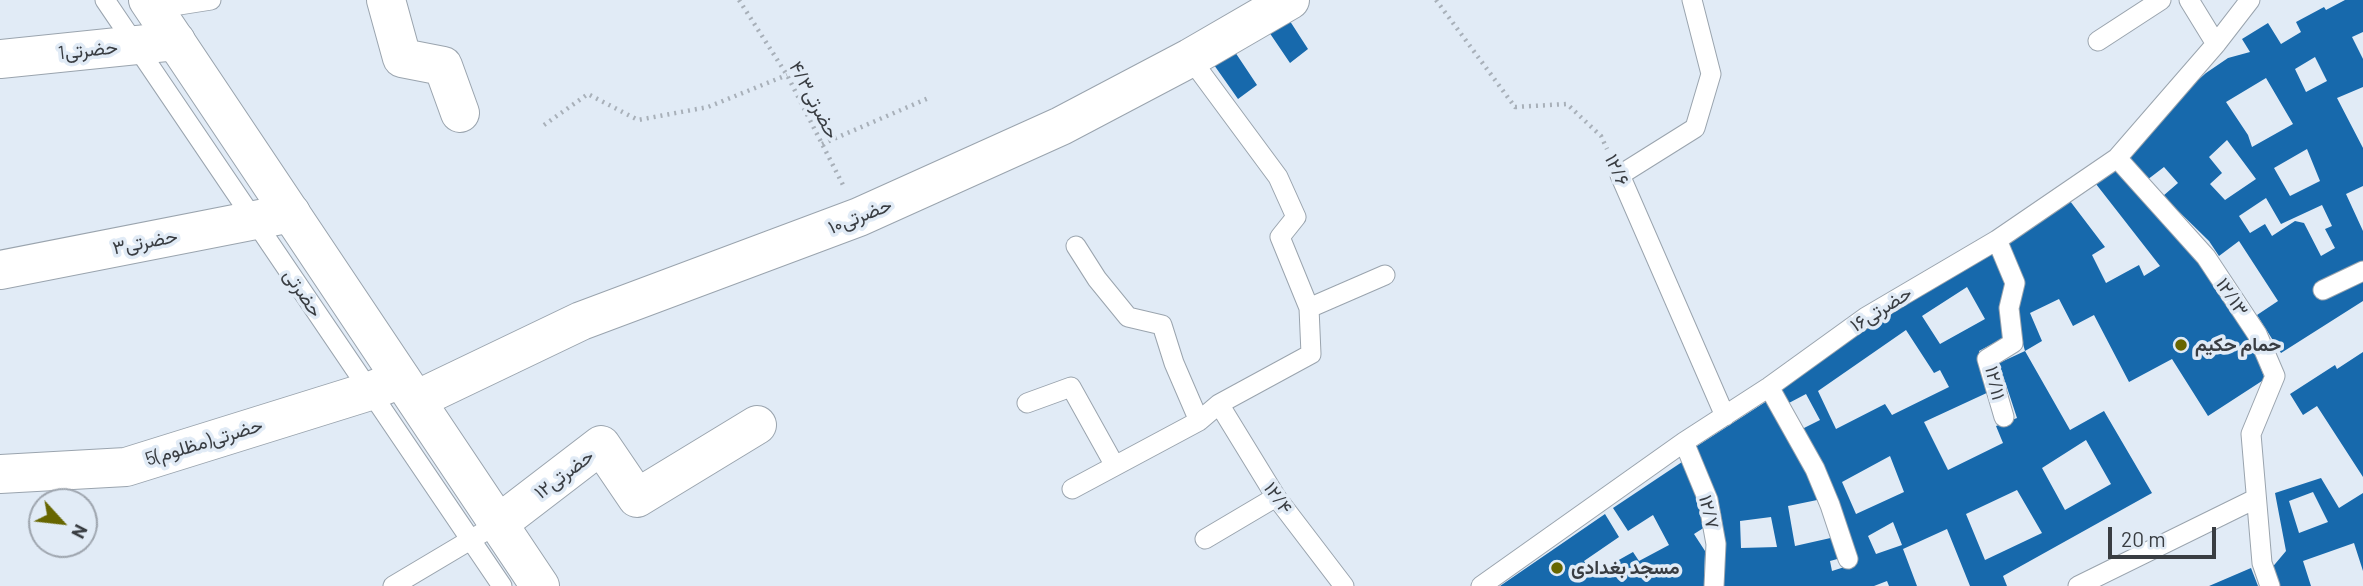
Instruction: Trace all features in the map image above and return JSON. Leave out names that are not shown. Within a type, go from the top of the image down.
[{"type":"street","points":[[386,0],[402,58],[443,66],[460,113]]},
{"type":"street","name":"حضرتی۱۰","points":[[396,390],[859,218],[1061,126],[1189,58],[1290,0]]},
{"type":"street","name":"حضرتی","points":[[151,4],[176,41],[272,217],[396,390],[484,532],[540,586]]},
{"type":"street","name":"1حضرتی","points":[[0,59],[176,41]]},
{"type":"street","name":"حضرتی۳","points":[[0,270],[272,217]]},
{"type":"street","name":"5حضرتی(مظلوم)","points":[[0,474],[126,467],[396,390]]},
{"type":"street","name":"حضرتی۱۲","points":[[484,532],[601,445],[637,498],[757,425]]},
{"type":"lane","name":"حضرتی","points":[[105,0],[136,45],[272,217]]},
{"type":"lane","points":[[151,4],[211,0]]},
{"type":"lane","points":[[1620,175],[1695,128],[1711,74],[1692,0]]},
{"type":"lane","points":[[2098,41],[2161,0]]},
{"type":"lane","points":[[2189,0],[2216,44]]},
{"type":"lane","name":"حضرتی۱۶","points":[[1481,586],[1866,317],[1997,240],[2117,158],[2216,44],[2250,0]]},
{"type":"lane","points":[[1072,489],[1199,421],[1219,404],[1311,354],[1309,308],[1280,237],[1296,217],[1278,177],[1189,58]]},
{"type":"lane","name":"۱۲/۱۳","points":[[2117,158],[2206,257],[2261,331],[2275,376],[2251,434],[2262,563],[2270,586]]},
{"type":"lane","name":"۱۲/۶","points":[[1620,175],[1725,416]]},
{"type":"lane","name":"۱۲/۱۱","points":[[1997,240],[2015,283],[2009,309],[2013,343],[1987,359],[2004,417]]},
{"type":"lane","points":[[1076,246],[1097,279],[1128,317],[1162,325],[1174,363],[1199,421]]},
{"type":"lane","points":[[2323,290],[2363,271]]},
{"type":"lane","points":[[1309,308],[1385,275]]},
{"type":"lane","points":[[1027,402],[1071,387],[1115,466]]},
{"type":"lane","points":[[1769,387],[1815,469],[1847,559]]},
{"type":"lane","name":"۱۲/۴","points":[[1219,404],[1276,497],[1344,586]]},
{"type":"lane","name":"۱۲/۷","points":[[1684,442],[1708,500],[1716,544],[1714,586]]},
{"type":"lane","points":[[1205,539],[1276,497]]},
{"type":"lane","points":[[2078,586],[2255,499]]},
{"type":"lane","name":"حضرتی","points":[[484,532],[502,586]]},
{"type":"lane","points":[[393,586],[484,532]]},
{"type":"path","name":"حضرتی۴/۳","points":[[739,0],[787,75],[859,218]]},
{"type":"path","name":"۱۲/۶","points":[[1436,0],[1516,107],[1567,104],[1601,136],[1620,175]]},
{"type":"path","points":[[544,125],[588,94],[638,120],[708,107],[787,75]]},
{"type":"path","points":[[822,144],[931,97]]},
{"type":"building","points":[[2345,0],[2363,0],[2363,32],[2352,37],[2363,59],[2363,87],[2337,98],[2363,148],[2363,186],[2346,194],[2363,231],[2363,301],[2281,353],[2257,315],[2278,301],[2239,241],[2219,256],[2209,241],[2163,196],[2178,183],[2164,167],[2147,180],[2125,156],[2206,73],[2228,58],[2250,52],[2242,39],[2268,23],[2281,44],[2301,32],[2296,22],[2324,7],[2326,10]],"holes":[[[2315,57],[2327,81],[2306,92],[2295,69]],[[2266,78],[2293,124],[2252,147],[2248,135],[2226,102]],[[2227,140],[2256,179],[2225,200],[2210,184],[2222,173],[2209,157]],[[2307,149],[2320,181],[2290,196],[2274,168]],[[2266,198],[2281,224],[2322,205],[2332,226],[2325,229],[2335,248],[2321,256],[2304,223],[2295,221],[2272,236],[2265,224],[2250,233],[2239,216]]]},
{"type":"building","points":[[1286,15],[1308,49],[1290,63],[1269,32],[1233,49],[1257,85],[1238,99],[1207,55]]},
{"type":"building","points":[[2118,167],[2189,248],[2246,331],[2265,379],[2208,416],[2172,359],[2129,382],[2094,315],[2073,326],[2059,299],[2030,313],[2042,341],[2025,351],[2013,308],[2014,291],[2025,286],[2004,244],[2070,201],[2105,247],[2092,255],[2106,283],[2139,265],[2144,276],[2160,266],[2096,184]]},
{"type":"building","points":[[1995,247],[2009,283],[2007,336],[1979,351],[1991,391],[1924,422],[1948,470],[2003,443],[1996,426],[2017,418],[1999,363],[2025,351],[2070,430],[2104,411],[2152,493],[2003,576],[2007,586],[1970,586],[1947,529],[1903,549],[1917,586],[1889,586],[1887,581],[1874,586],[1721,586],[1694,448],[1770,399],[1822,499],[1788,506],[1795,546],[1835,537],[1841,558],[1830,561],[1832,571],[1857,563],[1802,429],[1820,420],[1806,394],[1787,404],[1778,388],[1892,310]],"holes":[[[1967,287],[1985,319],[1940,344],[1922,316]],[[1906,330],[1934,373],[1940,370],[1949,387],[1892,415],[1885,404],[1836,429],[1818,391]],[[2086,440],[2111,484],[2065,510],[2042,468]],[[1890,456],[1904,492],[1856,514],[1842,482]],[[2017,490],[2042,533],[1985,560],[1966,514]],[[1771,517],[1777,547],[1741,548],[1740,521]],[[1893,522],[1902,545],[1876,554],[1868,536]]]},
{"type":"building","points":[[2363,352],[2363,477],[2317,406],[2303,415],[2290,394],[2335,365],[2337,369]]},
{"type":"building","points":[[1685,460],[1698,493],[1705,527],[1694,534],[1705,551],[1704,586],[1500,586],[1605,514],[1619,537],[1584,561],[1592,575],[1633,552],[1639,561],[1669,545],[1653,515],[1628,531],[1613,508]]},
{"type":"building","points":[[2321,478],[2339,508],[2363,493],[2363,571],[2354,543],[2303,561],[2311,586],[2276,586],[2270,570],[2286,551],[2275,493]],"holes":[[[2313,492],[2328,522],[2299,533],[2289,501]]]},
{"type":"building","points":[[2251,568],[2258,586],[2209,586]]},
{"type":"place","name":"حمام حکیم","points":[[2181,345]]},
{"type":"place","name":"مسجد بغدادی","points":[[1557,568]]}]
